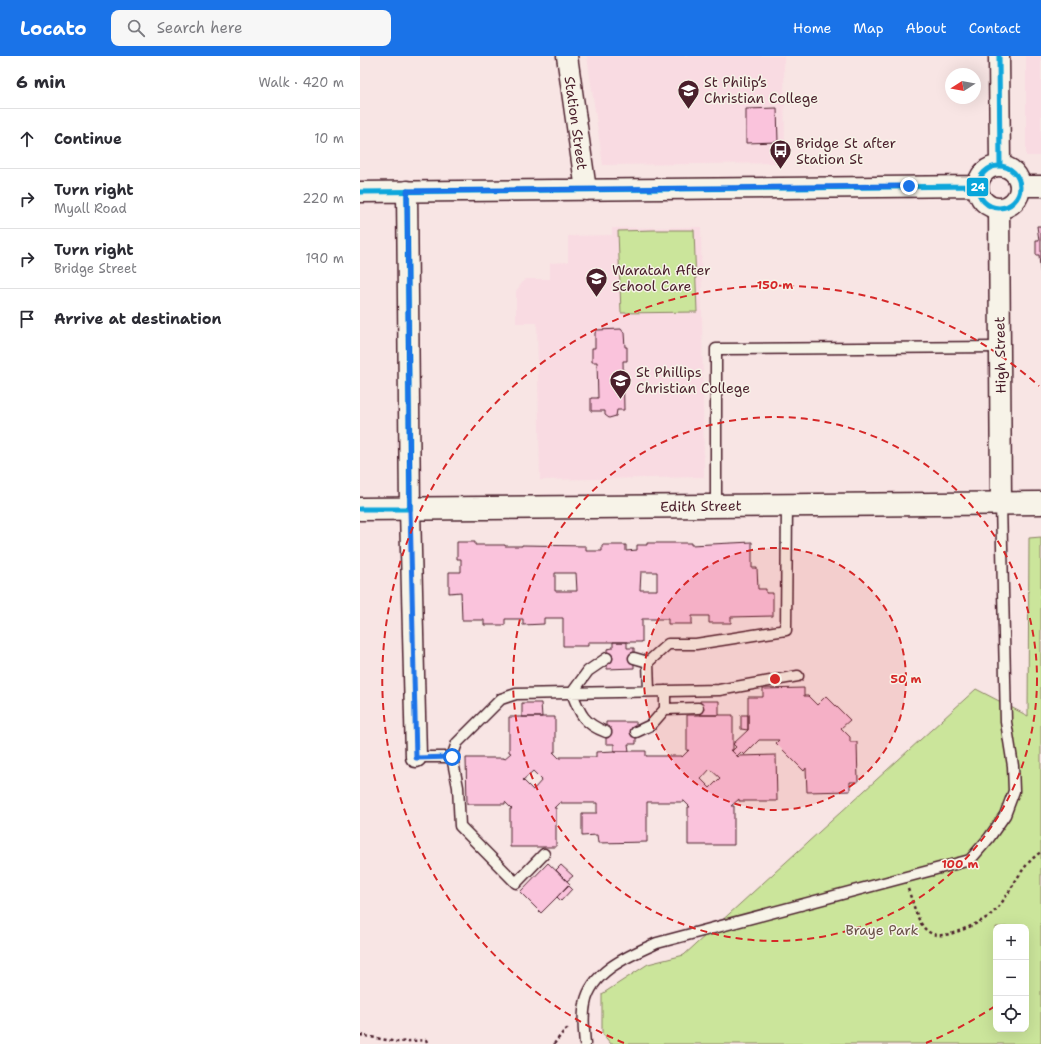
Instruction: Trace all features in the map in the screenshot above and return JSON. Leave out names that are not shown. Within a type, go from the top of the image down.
[{"type":"main road","name":"Edith Street","points":[[360,509],[1041,502]]},
{"type":"street","name":"Station Street","points":[[567,56],[586,190]]},
{"type":"street","points":[[999,56],[1000,166]]},
{"type":"street","points":[[1000,166],[1014,172],[1020,186],[1020,191],[1010,205],[999,208],[993,207],[984,202],[978,192],[978,186],[984,171],[989,168],[1000,166]]},
{"type":"street","points":[[360,192],[978,186]]},
{"type":"street","points":[[1020,186],[1041,186]]},
{"type":"street","points":[[407,191],[410,509],[416,758]]},
{"type":"street","name":"High Street","points":[[999,208],[1001,503]]},
{"type":"lane","points":[[716,506],[716,349],[1000,347]]},
{"type":"lane","points":[[585,1044],[583,1019],[585,1002],[600,977],[612,967],[633,954],[657,943],[970,860],[989,838],[1005,815],[1014,791],[1014,766],[1006,722],[1001,503]]},
{"type":"lane","points":[[649,691],[648,662],[668,644],[696,644],[786,630],[787,505]]},
{"type":"lane","points":[[572,693],[588,671],[607,658]]},
{"type":"lane","points":[[634,658],[648,662]]},
{"type":"lane","points":[[544,854],[516,883],[460,826],[458,787],[452,757],[457,742],[501,699],[516,694],[719,690],[798,676]]},
{"type":"lane","points":[[636,732],[651,725],[665,709],[665,691]]},
{"type":"lane","points":[[572,693],[580,714],[594,727],[606,732]]},
{"type":"lane","points":[[665,709],[698,708]]},
{"type":"lane","points":[[416,758],[452,757]]},
{"type":"path","points":[[904,878],[917,916],[924,928],[933,935],[944,936],[952,934],[980,921],[990,914],[1006,896],[1019,874],[1041,852]]},
{"type":"path","points":[[554,1044],[564,1030],[583,1019]]},
{"type":"path","points":[[360,1035],[397,1042],[426,1040],[428,1044]]},
{"type":"shaded area","name":"St Philip’s Christian College","points":[[587,56],[784,56],[785,163],[603,165]]},
{"type":"shaded area","points":[[1026,56],[1041,56],[1041,156],[1026,156]]},
{"type":"shaded area","name":"St Phillips Christian College","points":[[701,227],[704,477],[540,480],[537,323],[516,323],[516,291],[525,279],[550,279],[550,263],[568,262],[568,236],[612,235],[612,228]]},
{"type":"green space","points":[[694,230],[697,312],[621,313],[618,231]]},
{"type":"green space","name":"Braye Park","points":[[1041,537],[1041,1044],[611,1044],[602,1033],[602,994],[648,964],[684,955],[976,689],[1028,716],[1029,538]]},
{"type":"building","points":[[777,108],[778,142],[746,143],[746,109]]},
{"type":"building","points":[[1037,226],[1041,226],[1041,279],[1039,255],[1036,255],[1036,240],[1039,240]]},
{"type":"building","points":[[621,329],[624,333],[625,347],[627,347],[627,361],[623,361],[624,410],[617,410],[616,416],[609,418],[605,415],[605,411],[591,411],[591,398],[598,398],[597,362],[592,362],[592,348],[595,348],[595,333],[597,330]]},
{"type":"building","points":[[457,542],[475,542],[475,545],[505,546],[586,546],[586,551],[602,551],[602,545],[626,545],[626,551],[637,550],[637,545],[647,545],[647,543],[691,543],[691,545],[752,542],[752,568],[757,568],[758,589],[766,589],[766,593],[773,593],[773,616],[731,617],[731,623],[709,623],[709,616],[692,616],[692,624],[668,624],[668,619],[642,619],[642,642],[588,642],[588,646],[563,646],[563,618],[544,618],[544,624],[523,625],[523,619],[505,619],[505,625],[484,625],[484,620],[462,620],[461,592],[449,593],[449,572],[461,572],[461,559],[457,559]],"holes":[[[641,572],[657,572],[657,590],[640,590]],[[555,573],[576,573],[577,591],[555,591]]]},
{"type":"building","points":[[613,642],[627,642],[627,648],[634,648],[634,668],[607,669],[607,649],[613,648]]},
{"type":"building","points":[[804,688],[804,696],[808,696],[817,705],[826,696],[850,720],[841,728],[850,737],[850,742],[857,742],[858,782],[850,782],[850,791],[807,792],[806,768],[804,771],[776,743],[779,740],[759,740],[744,755],[741,752],[737,756],[732,751],[736,747],[733,744],[748,730],[748,697],[763,697],[763,689]]},
{"type":"building","points":[[700,701],[719,701],[719,715],[700,715]]},
{"type":"building","points":[[522,703],[541,703],[542,717],[522,717]]},
{"type":"building","points":[[687,715],[733,715],[733,750],[731,750],[738,757],[776,755],[777,801],[739,801],[739,799],[731,806],[734,806],[734,845],[688,845],[688,807],[690,807],[683,800],[683,802],[647,802],[647,842],[598,843],[597,835],[582,836],[582,813],[597,813],[597,803],[561,803],[561,801],[554,808],[556,808],[556,847],[510,847],[510,809],[512,809],[505,802],[505,804],[467,804],[466,758],[504,759],[511,753],[509,752],[509,717],[555,717],[555,752],[553,752],[560,759],[560,757],[596,757],[596,752],[614,751],[646,751],[646,756],[682,757],[689,750],[687,751]],"holes":[[[710,769],[720,778],[710,788],[701,779]],[[533,771],[542,780],[533,790],[523,780]]]},
{"type":"building","points":[[741,715],[748,715],[748,730],[741,729]]},
{"type":"building","points":[[606,722],[636,722],[636,744],[628,744],[629,751],[614,751],[614,744],[606,744]]},
{"type":"building","points":[[548,863],[570,884],[541,913],[520,892]]},
{"type":"building","points":[[561,865],[573,876],[567,881],[556,870]]},
{"type":"building","points":[[568,885],[572,889],[561,901],[557,897]]},
{"type":"transit line","name":"24","points":[[999,56],[1000,165]]},
{"type":"transit line","name":"24","points":[[995,166],[1003,166],[1011,169],[1017,175],[1020,187],[1017,199],[1011,205],[1003,208],[995,208],[987,205],[981,199],[978,191],[978,183],[981,175],[987,169],[995,166]]},
{"type":"transit line","name":"24","points":[[360,192],[978,186]]},
{"type":"transit line","name":"24","points":[[360,509],[410,509],[407,191]]},
{"type":"place","name":"St Philip’s Christian College","points":[[689,110]]},
{"type":"place","name":"Bridge St after Station St","points":[[780,170]]},
{"type":"place","name":"Waratah After School Care","points":[[597,298]]},
{"type":"place","name":"St Phillips Christian College","points":[[620,400]]},
{"type":"route","points":[[452,757],[416,758],[410,532],[407,191],[734,189],[909,186]]}]
